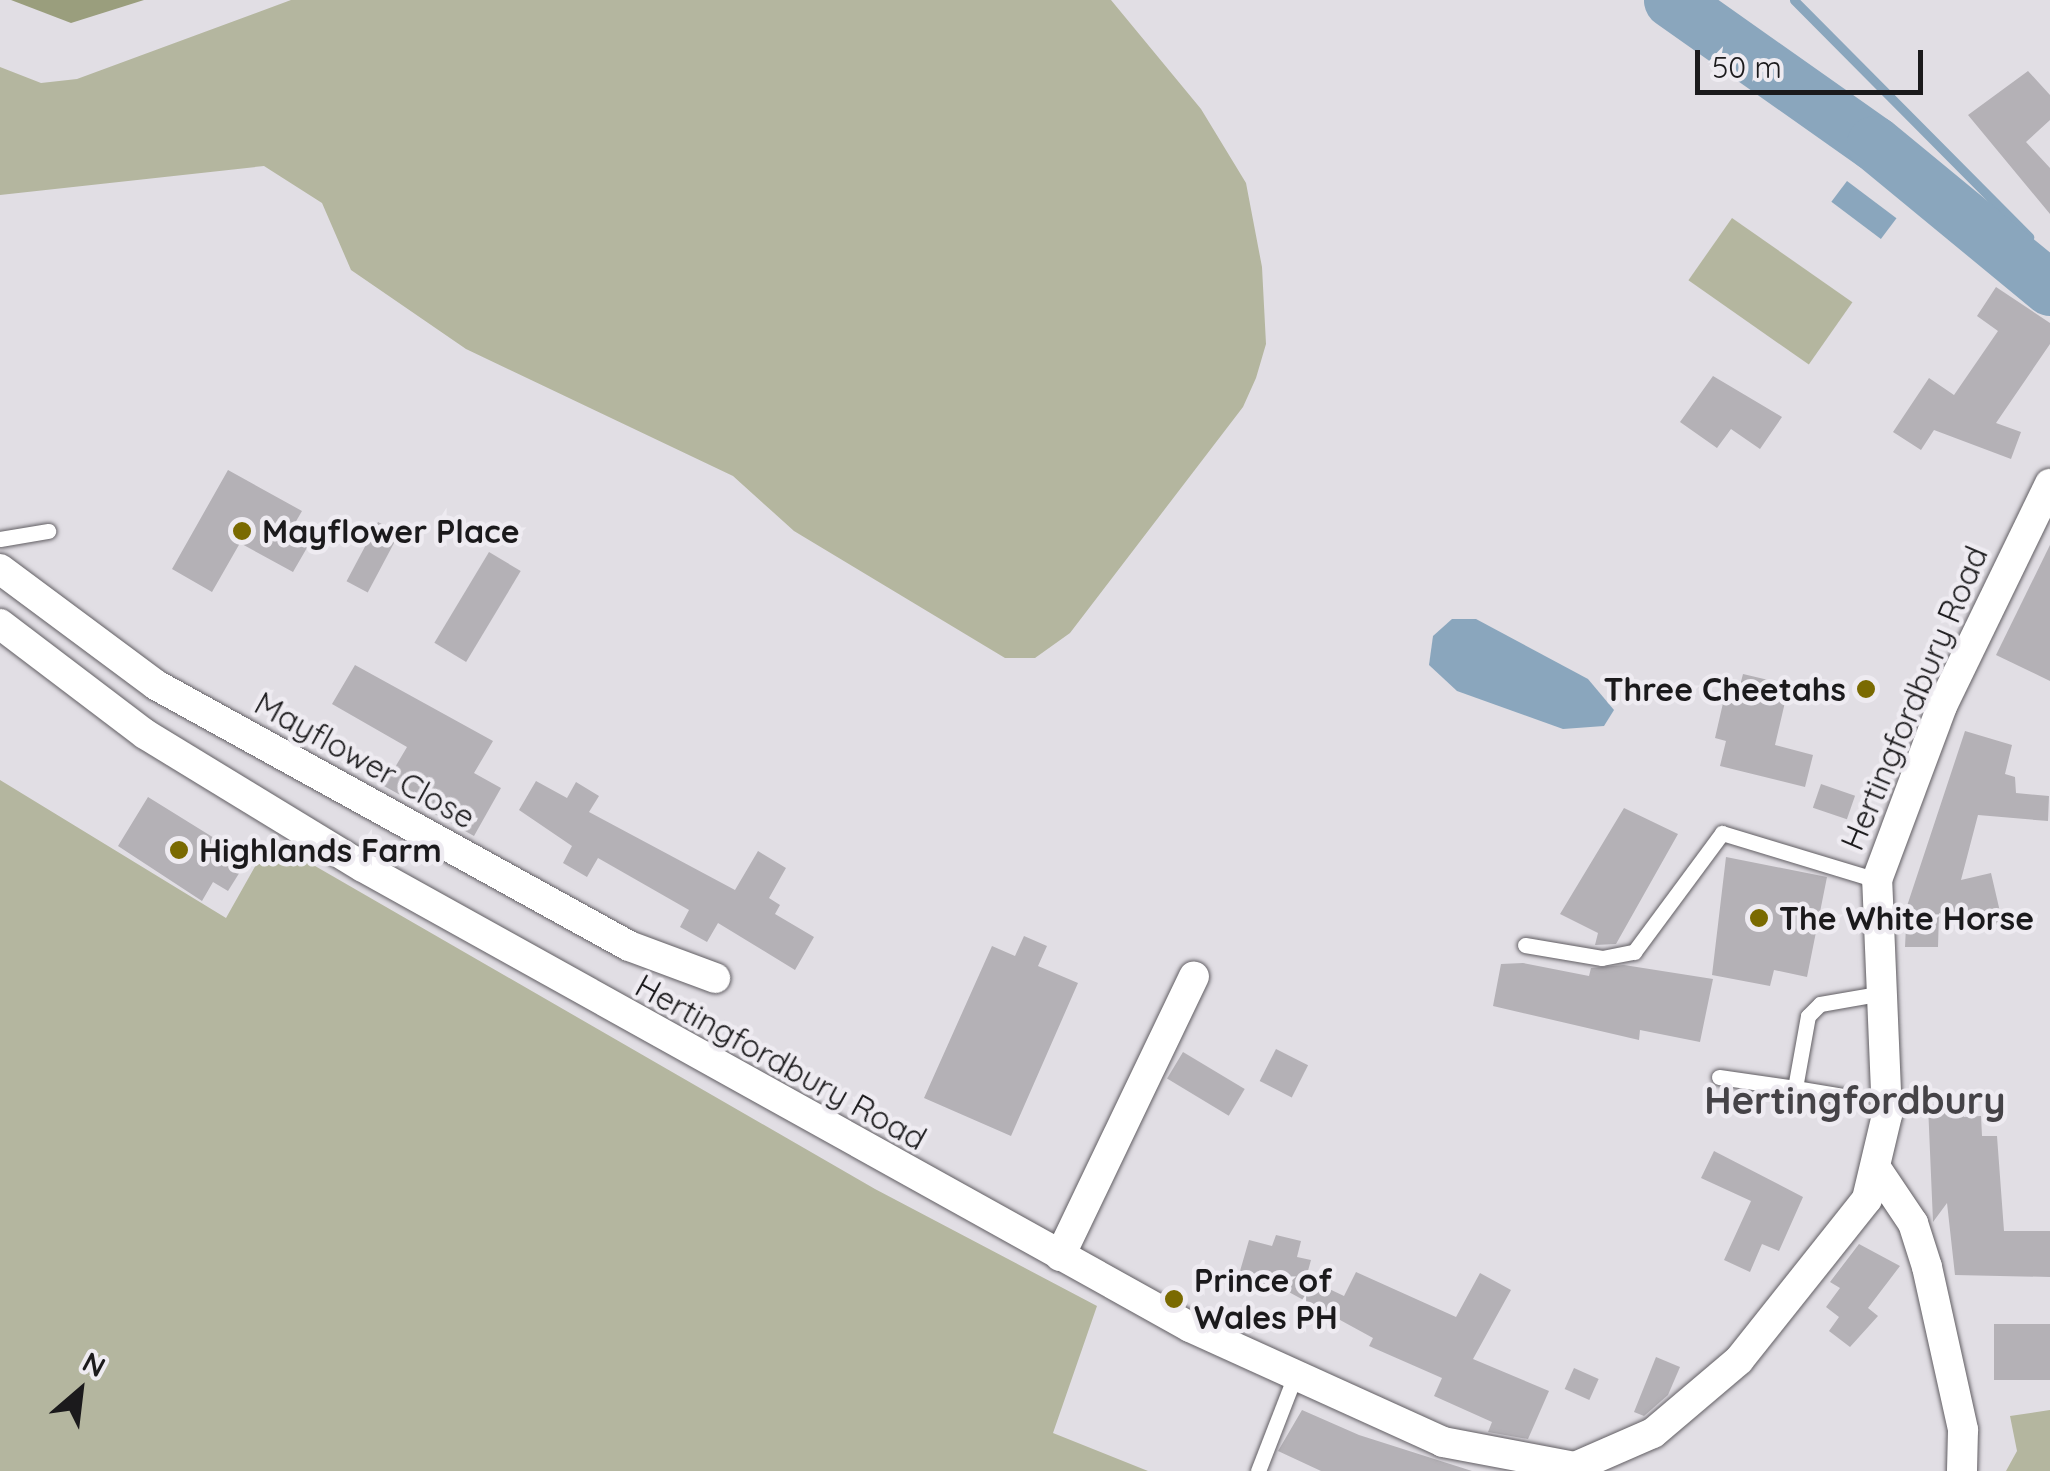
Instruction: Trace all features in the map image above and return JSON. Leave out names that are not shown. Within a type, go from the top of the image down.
[{"type":"street","name":"Hertingfordbury Road","points":[[0,624],[145,734],[256,803],[1060,1256],[1294,1378],[1443,1442],[1575,1469],[1654,1433],[1739,1360],[1843,1238],[1878,1172],[1887,1090],[1878,994],[1877,880],[1942,706],[2050,484]]},
{"type":"street","name":"Mayflower Close","points":[[0,569],[156,685],[629,946],[715,978]]},
{"type":"street","points":[[1060,1256],[1194,976]]},
{"type":"street","points":[[1878,1172],[1912,1223],[1927,1267],[1963,1430],[1962,1471]]},
{"type":"lane","points":[[0,538],[48,531]]},
{"type":"lane","points":[[1525,945],[1602,958],[1634,952],[1722,833],[1877,880]]},
{"type":"lane","points":[[1795,1088],[1808,1016],[1820,1004],[1878,994]]},
{"type":"lane","points":[[1719,1077],[1844,1096]]},
{"type":"lane","points":[[1258,1471],[1294,1378]]},
{"type":"green space","points":[[11,0],[144,0],[71,23]]},
{"type":"green space","points":[[291,0],[1111,0],[1201,109],[1246,183],[1262,267],[1266,344],[1256,378],[1243,407],[1070,633],[1035,658],[1005,658],[794,531],[733,476],[466,349],[351,270],[322,203],[264,166],[0,195],[0,67],[41,83],[77,79]]},
{"type":"green space","points":[[1732,218],[1852,302],[1809,365],[1688,280]]},
{"type":"green space","points":[[0,780],[226,918],[270,840],[875,1189],[1097,1306],[1053,1433],[1148,1471],[0,1471]]},
{"type":"green space","points":[[2050,1410],[2050,1471],[2006,1471],[2017,1451],[2010,1416]]},
{"type":"water","points":[[1847,181],[1897,218],[1881,239],[1831,202]]},
{"type":"water","points":[[1452,619],[1476,619],[1588,679],[1614,710],[1604,726],[1563,729],[1457,691],[1429,665],[1433,636]]},
{"type":"building","points":[[2028,71],[2050,95],[2050,120],[2026,142],[2050,168],[2050,214],[1968,115]]},
{"type":"building","points":[[1996,287],[2050,323],[2050,344],[1996,423],[2021,432],[2011,459],[1934,430],[1921,450],[1893,432],[1929,378],[1954,395],[1998,331],[1977,316]]},
{"type":"building","points":[[1713,376],[1782,417],[1760,449],[1731,429],[1717,448],[1680,422]]},
{"type":"building","name":"Mayflower Place","points":[[228,470],[302,511],[288,535],[308,546],[293,572],[240,543],[212,592],[172,569]]},
{"type":"building","points":[[378,522],[399,533],[368,592],[347,581]]},
{"type":"building","points":[[2050,545],[2050,681],[1996,655]]},
{"type":"building","points":[[489,552],[521,571],[466,662],[434,643]]},
{"type":"building","points":[[355,665],[493,741],[474,773],[501,788],[474,836],[384,786],[407,747],[332,704]]},
{"type":"building","points":[[1743,674],[1789,685],[1775,745],[1813,755],[1805,787],[1720,766],[1726,741],[1715,738],[1726,690],[1738,693]]},
{"type":"building","points":[[1965,731],[2012,745],[2005,774],[2015,777],[2016,793],[2049,796],[2048,821],[1978,815],[1961,880],[1991,873],[2004,929],[1939,913],[1938,947],[1905,947],[1907,906]]},
{"type":"building","points":[[536,781],[567,798],[576,782],[599,796],[589,812],[735,890],[758,851],[786,868],[769,898],[780,905],[775,914],[814,937],[795,970],[718,923],[707,942],[680,927],[689,910],[598,858],[587,877],[563,863],[572,846],[519,810]]},
{"type":"building","points":[[1821,784],[1855,796],[1847,819],[1813,808]]},
{"type":"building","name":"Highlands Farm","points":[[148,797],[248,859],[228,891],[213,882],[202,901],[118,846]]},
{"type":"building","points":[[1624,808],[1678,834],[1616,944],[1595,945],[1598,933],[1560,914]]},
{"type":"building","points":[[1726,857],[1827,877],[1807,977],[1774,970],[1770,986],[1712,975]]},
{"type":"building","points":[[1024,936],[1047,946],[1038,966],[1078,983],[1011,1136],[924,1098],[992,946],[1015,956]]},
{"type":"building","points":[[1523,963],[1589,976],[1591,968],[1624,965],[1713,979],[1700,1042],[1640,1030],[1639,1040],[1493,1006],[1501,964]]},
{"type":"building","points":[[1276,1049],[1308,1065],[1292,1097],[1260,1081]]},
{"type":"building","points":[[1183,1052],[1245,1089],[1229,1116],[1167,1079]]},
{"type":"building","points":[[1964,1104],[1964,1117],[1981,1116],[1982,1136],[1997,1136],[2004,1231],[2050,1231],[2050,1277],[1955,1275],[1947,1203],[1933,1222],[1928,1105]]},
{"type":"building","points":[[1714,1151],[1803,1197],[1779,1251],[1762,1244],[1750,1272],[1724,1260],[1751,1201],[1701,1178]]},
{"type":"building","points":[[1276,1235],[1301,1241],[1297,1257],[1311,1260],[1306,1278],[1344,1296],[1356,1272],[1456,1317],[1480,1273],[1511,1290],[1473,1359],[1549,1391],[1528,1439],[1488,1432],[1492,1422],[1434,1396],[1442,1378],[1369,1346],[1373,1338],[1287,1291],[1238,1278],[1249,1240],[1272,1246]]},
{"type":"building","points":[[1859,1244],[1900,1266],[1868,1308],[1878,1316],[1850,1347],[1829,1331],[1839,1317],[1826,1307],[1840,1288],[1830,1282]]},
{"type":"building","points":[[1994,1324],[2050,1324],[2050,1380],[1994,1380]]},
{"type":"building","points":[[1656,1357],[1680,1367],[1668,1395],[1644,1416],[1634,1412]]},
{"type":"building","points":[[1574,1368],[1599,1379],[1589,1400],[1565,1389]]},
{"type":"building","points":[[1302,1410],[1359,1435],[1472,1471],[1321,1471],[1278,1451]]},
{"type":"waterway","points":[[1671,0],[1874,143],[2050,288]]},
{"type":"waterway","points":[[1794,0],[2029,237]]},
{"type":"place","name":"Mayflower Place","points":[[242,531]]},
{"type":"place","name":"Three Cheetahs","points":[[1866,689]]},
{"type":"place","name":"Highlands Farm","points":[[179,850]]},
{"type":"place","name":"The White Horse","points":[[1759,918]]},
{"type":"place","name":"Prince of Wales PH","points":[[1174,1299]]},
{"type":"district","name":"Hertingfordbury","points":[[1855,1101]]}]
